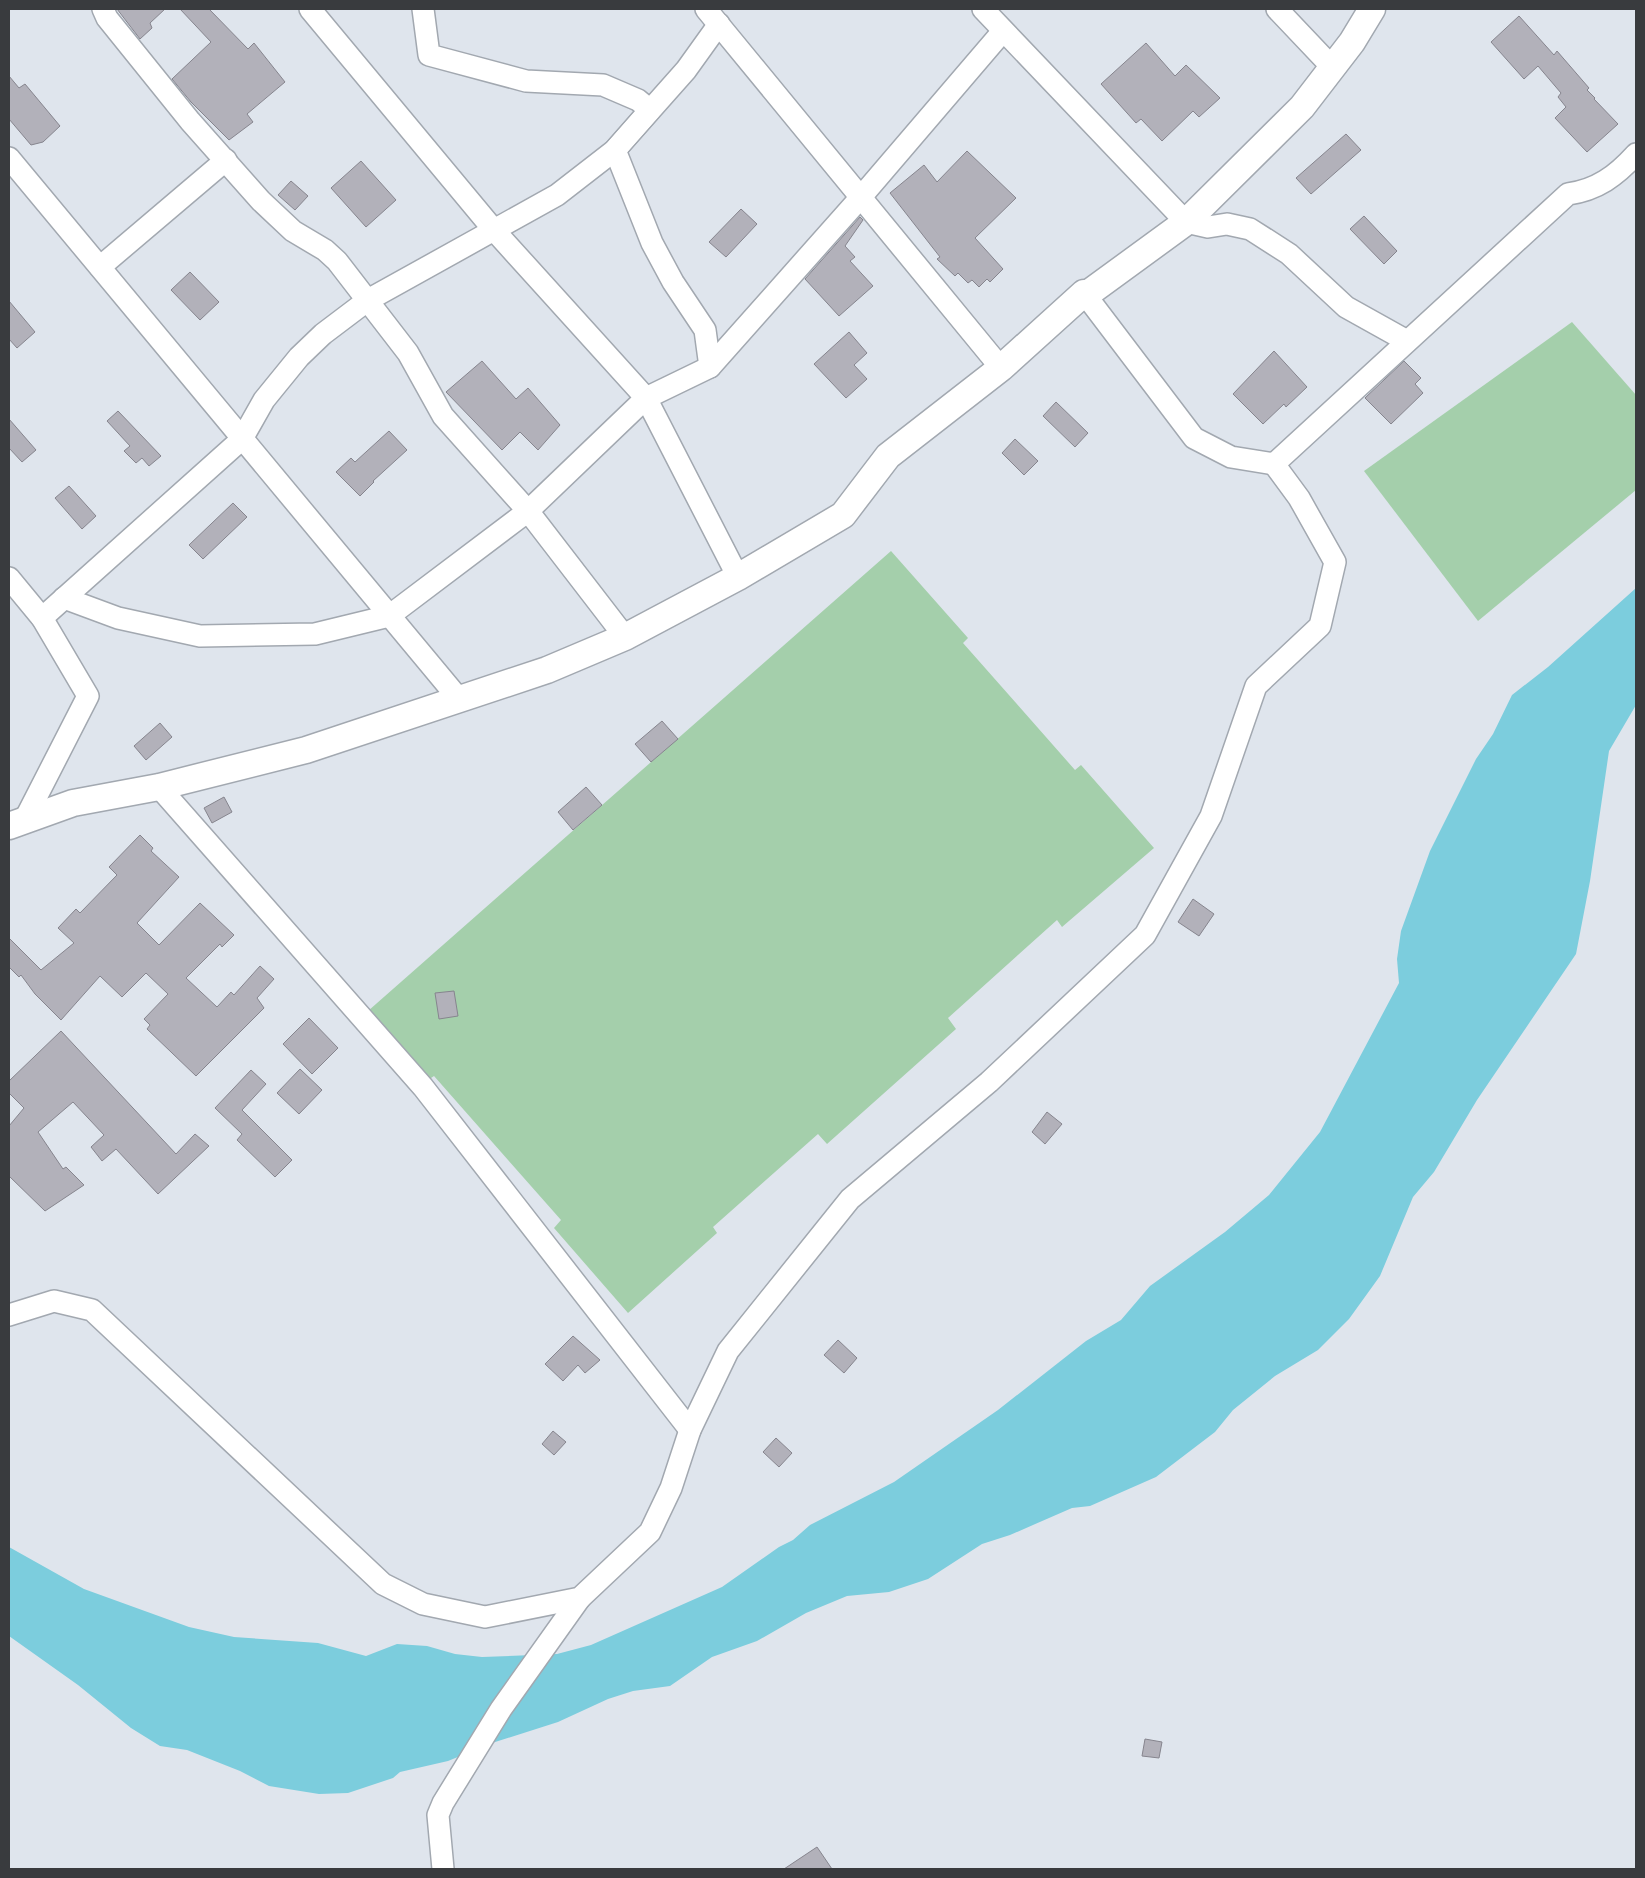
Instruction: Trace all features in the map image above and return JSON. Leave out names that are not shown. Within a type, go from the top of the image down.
[{"type":"street","points":[[103,9],[107,18],[226,160],[287,226],[325,250],[337,261],[408,353],[443,416],[528,511],[625,637]]},
{"type":"street","points":[[310,9],[493,229],[646,398],[738,577]]},
{"type":"street","points":[[423,9],[429,55],[526,81],[603,84],[638,100],[650,110],[615,150]]},
{"type":"street","points":[[983,9],[1186,222],[1208,227],[1227,224],[1250,229],[1289,254],[1346,307],[1407,341]]},
{"type":"street","points":[[1277,9],[1332,67]]},
{"type":"street","points":[[17,822],[73,803],[159,787],[306,750],[548,670],[625,637],[738,577],[844,516],[888,456],[1001,368],[1084,293],[1086,295],[1186,222],[1302,107],[1352,42],[1372,9]]},
{"type":"street","points":[[42,618],[242,439],[264,400],[299,357],[323,334],[368,300],[557,195],[615,150],[686,70],[712,16],[1001,368]]},
{"type":"street","points":[[64,598],[118,618],[200,636],[315,634],[389,616],[528,511],[646,398],[710,368],[861,197],[1002,31]]},
{"type":"street","points":[[615,150],[652,243],[673,282],[705,330],[710,368]]},
{"type":"street","points":[[1274,464],[1568,194],[1588,191],[1621,172],[1636,154]]},
{"type":"street","points":[[9,158],[459,699]]},
{"type":"street","points":[[100,267],[226,160]]},
{"type":"street","points":[[443,1869],[438,1815],[443,1803],[501,1708],[580,1598],[650,1532],[671,1488],[690,1430],[728,1350],[850,1199],[989,1082],[1145,935],[1211,816],[1256,686],[1320,626],[1335,562],[1299,498],[1274,464],[1231,458],[1194,438],[1084,293]]},
{"type":"street","points":[[9,578],[42,618],[88,696],[17,822]]},
{"type":"street","points":[[159,787],[423,1087],[690,1430]]},
{"type":"street","points":[[9,1315],[54,1301],[92,1310],[383,1584],[423,1604],[485,1617],[580,1598]]},
{"type":"green space","points":[[1572,322],[1636,395],[1636,490],[1478,621],[1364,471]]},
{"type":"green space","points":[[891,551],[968,638],[963,643],[1075,770],[1081,765],[1154,848],[1062,927],[1057,920],[948,1018],[956,1029],[827,1144],[818,1134],[713,1227],[717,1233],[628,1313],[554,1228],[561,1220],[434,1076],[428,1080],[368,1011]]},
{"type":"water","points":[[1636,588],[1636,705],[1609,751],[1590,881],[1576,954],[1477,1100],[1434,1172],[1413,1197],[1380,1276],[1349,1319],[1318,1350],[1275,1376],[1233,1410],[1215,1432],[1156,1477],[1090,1506],[1072,1508],[1010,1535],[982,1544],[928,1579],[889,1592],[847,1596],[806,1613],[757,1641],[712,1657],[670,1686],[633,1691],[608,1699],[558,1722],[492,1743],[448,1761],[400,1772],[393,1778],[348,1793],[319,1794],[269,1786],[240,1771],[187,1750],[160,1746],[131,1728],[78,1685],[9,1636],[9,1547],[84,1589],[189,1627],[234,1637],[318,1643],[366,1656],[397,1644],[427,1646],[455,1654],[482,1657],[557,1654],[591,1645],[722,1587],[779,1547],[793,1540],[810,1525],[894,1482],[998,1410],[1086,1341],[1121,1320],[1150,1286],[1225,1232],[1269,1195],[1320,1132],[1399,983],[1397,959],[1401,931],[1430,851],[1476,759],[1493,734],[1512,695],[1548,667]]},
{"type":"building","points":[[117,9],[165,9],[150,23],[152,28],[140,39]]},
{"type":"building","points":[[180,9],[209,9],[248,49],[254,43],[285,82],[247,114],[253,122],[229,140],[191,102],[172,79],[211,42]]},
{"type":"building","points":[[1519,16],[1554,55],[1557,51],[1589,88],[1587,90],[1594,99],[1618,124],[1587,152],[1555,118],[1566,107],[1558,97],[1561,93],[1538,66],[1524,79],[1491,42]]},
{"type":"building","points":[[1146,43],[1175,76],[1186,65],[1220,98],[1199,117],[1193,111],[1162,141],[1141,119],[1136,123],[1101,84]]},
{"type":"building","points":[[9,76],[19,88],[25,84],[60,126],[43,142],[31,145],[9,119]]},
{"type":"building","points":[[1346,134],[1361,150],[1311,194],[1296,178]]},
{"type":"building","points":[[967,151],[1016,198],[975,238],[1003,269],[990,282],[987,279],[979,287],[972,280],[968,283],[958,273],[955,276],[937,259],[940,257],[890,193],[924,165],[937,182]]},
{"type":"building","points":[[361,161],[396,200],[366,227],[331,188]]},
{"type":"building","points":[[291,181],[308,196],[295,210],[278,195]]},
{"type":"building","points":[[741,209],[757,224],[726,257],[709,242]]},
{"type":"building","points":[[1364,216],[1397,251],[1384,264],[1350,229]]},
{"type":"building","points":[[860,217],[863,220],[845,246],[855,257],[850,261],[873,286],[839,316],[805,279]]},
{"type":"building","points":[[190,272],[219,302],[200,320],[171,290]]},
{"type":"building","points":[[9,301],[35,332],[17,348],[9,339]]},
{"type":"building","points":[[849,332],[867,353],[854,365],[867,379],[846,398],[814,364]]},
{"type":"building","points":[[1274,351],[1307,387],[1286,407],[1284,404],[1263,424],[1233,394]]},
{"type":"building","points":[[482,361],[516,399],[528,388],[560,425],[538,450],[520,432],[502,450],[446,392]]},
{"type":"building","points":[[1404,361],[1421,378],[1415,384],[1423,393],[1391,424],[1365,398]]},
{"type":"building","points":[[1056,402],[1088,433],[1075,447],[1043,416]]},
{"type":"building","points":[[118,411],[161,456],[149,466],[142,458],[136,463],[124,451],[130,446],[107,421]]},
{"type":"building","points":[[9,419],[36,450],[22,462],[9,448]]},
{"type":"building","points":[[389,431],[407,450],[373,481],[360,496],[336,472],[351,458],[355,462]]},
{"type":"building","points":[[1015,439],[1038,461],[1024,475],[1002,453]]},
{"type":"building","points":[[69,486],[96,516],[82,529],[55,498]]},
{"type":"building","points":[[233,503],[247,517],[203,559],[189,545]]},
{"type":"building","points":[[662,721],[678,739],[651,762],[635,744]]},
{"type":"building","points":[[160,723],[172,737],[146,760],[134,746]]},
{"type":"building","points":[[586,787],[602,805],[573,830],[558,812]]},
{"type":"building","points":[[224,797],[232,812],[212,823],[204,808]]},
{"type":"building","points":[[140,835],[153,848],[151,851],[179,877],[137,923],[159,945],[200,903],[234,935],[222,947],[220,944],[186,978],[217,1007],[231,992],[234,995],[260,966],[274,979],[257,998],[264,1008],[196,1076],[147,1029],[150,1025],[144,1019],[168,994],[146,973],[122,997],[100,976],[61,1020],[35,994],[21,975],[19,977],[9,967],[9,938],[41,970],[74,943],[58,928],[76,909],[80,913],[117,875],[109,867]]},
{"type":"building","points":[[1193,899],[1214,914],[1199,936],[1178,922]]},
{"type":"building","points":[[454,991],[458,1016],[439,1019],[435,993]]},
{"type":"building","points":[[309,1018],[338,1048],[312,1074],[283,1044]]},
{"type":"building","points":[[61,1031],[176,1154],[195,1134],[209,1146],[158,1194],[116,1149],[102,1161],[91,1147],[104,1135],[73,1102],[38,1132],[63,1169],[66,1167],[84,1185],[45,1211],[9,1176],[9,1126],[24,1108],[9,1093],[9,1081]]},
{"type":"building","points":[[300,1069],[322,1090],[299,1114],[277,1093]]},
{"type":"building","points":[[251,1070],[266,1084],[242,1110],[292,1160],[275,1177],[237,1140],[242,1134],[215,1108]]},
{"type":"building","points":[[1047,1112],[1062,1124],[1045,1144],[1032,1132]]},
{"type":"building","points":[[573,1336],[600,1360],[585,1373],[578,1365],[563,1381],[545,1364]]},
{"type":"building","points":[[838,1340],[857,1358],[844,1373],[824,1355]]},
{"type":"building","points":[[553,1431],[566,1442],[554,1455],[542,1444]]},
{"type":"building","points":[[776,1438],[792,1453],[779,1467],[763,1452]]},
{"type":"building","points":[[1145,1739],[1162,1742],[1159,1758],[1142,1756]]},
{"type":"building","points":[[817,1847],[832,1869],[784,1869]]}]
